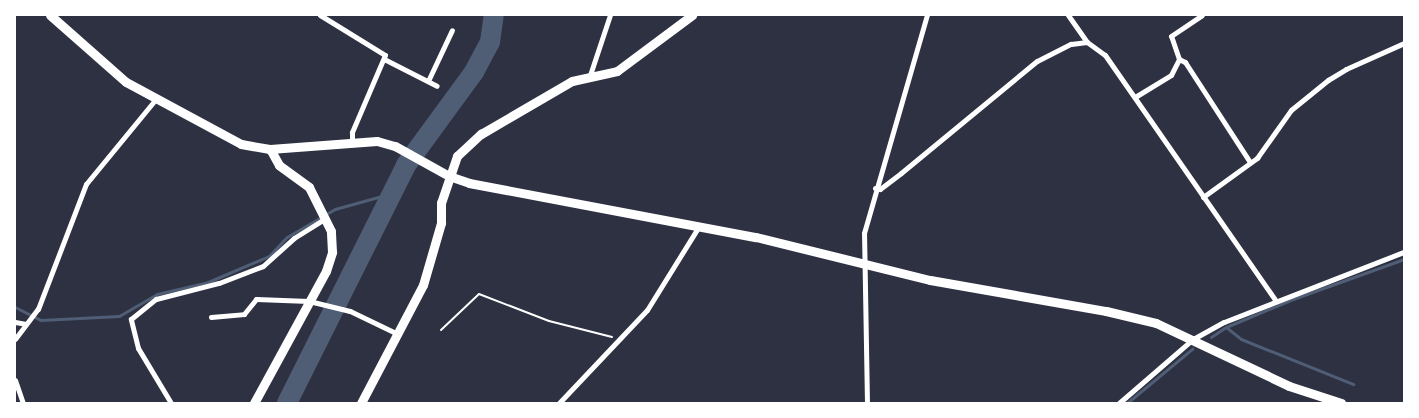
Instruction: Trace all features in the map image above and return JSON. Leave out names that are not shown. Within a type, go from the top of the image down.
[{"type":"main road","points":[[50,15],[102,63],[155,100],[241,144],[270,149],[352,141],[377,141],[408,152],[449,176],[699,226],[930,280],[1106,311],[1156,323],[1194,339],[1289,386],[1340,403]]},
{"type":"main road","points":[[361,403],[398,334],[434,259],[441,223],[441,203],[457,156],[470,141],[572,81],[590,75],[616,71],[658,43],[692,15]]},
{"type":"main road","points":[[254,403],[326,271],[332,252],[331,231],[309,187],[279,165],[270,149]]},
{"type":"street","points":[[320,15],[386,55],[352,132],[352,141]]},
{"type":"street","points":[[590,75],[610,15]]},
{"type":"street","points":[[867,403],[863,265],[864,233],[875,188],[927,15]]},
{"type":"street","points":[[1068,15],[1087,42],[1106,56],[1275,300]]},
{"type":"street","points":[[1202,15],[1170,36],[1179,59],[1185,62],[1250,162]]},
{"type":"street","points":[[428,81],[452,30]]},
{"type":"street","points":[[875,188],[880,189],[901,173],[1037,61],[1071,44],[1087,42]]},
{"type":"street","points":[[1204,197],[1250,162],[1291,110],[1328,80],[1346,69],[1404,44]]},
{"type":"street","points":[[1135,97],[1171,75],[1179,59]]},
{"type":"street","points":[[384,60],[437,86]]},
{"type":"street","points":[[15,339],[38,309],[86,184],[155,100]]},
{"type":"street","points":[[171,403],[138,348],[131,319],[156,299],[219,283],[263,266],[323,215]]},
{"type":"street","points":[[559,403],[647,310],[699,226]]},
{"type":"street","points":[[1119,403],[1194,339],[1275,300],[1404,252]]},
{"type":"street","points":[[211,318],[244,314],[256,299],[309,301],[341,308],[398,334]]},
{"type":"street","points":[[15,322],[28,323]]},
{"type":"street","points":[[15,380],[23,403]]},
{"type":"path","points":[[441,330],[479,294],[550,321],[619,339]]},
{"type":"waterway","points":[[287,403],[406,165],[474,72],[490,42],[494,15]]},
{"type":"waterway","points":[[15,307],[41,320],[119,316],[157,294],[208,282],[269,256],[287,237],[335,209],[389,194]]},
{"type":"waterway","points":[[1211,337],[1226,327],[1293,299],[1404,259]]},
{"type":"waterway","points":[[1226,327],[1241,339],[1353,384]]},
{"type":"waterway","points":[[1127,403],[1192,349]]}]
